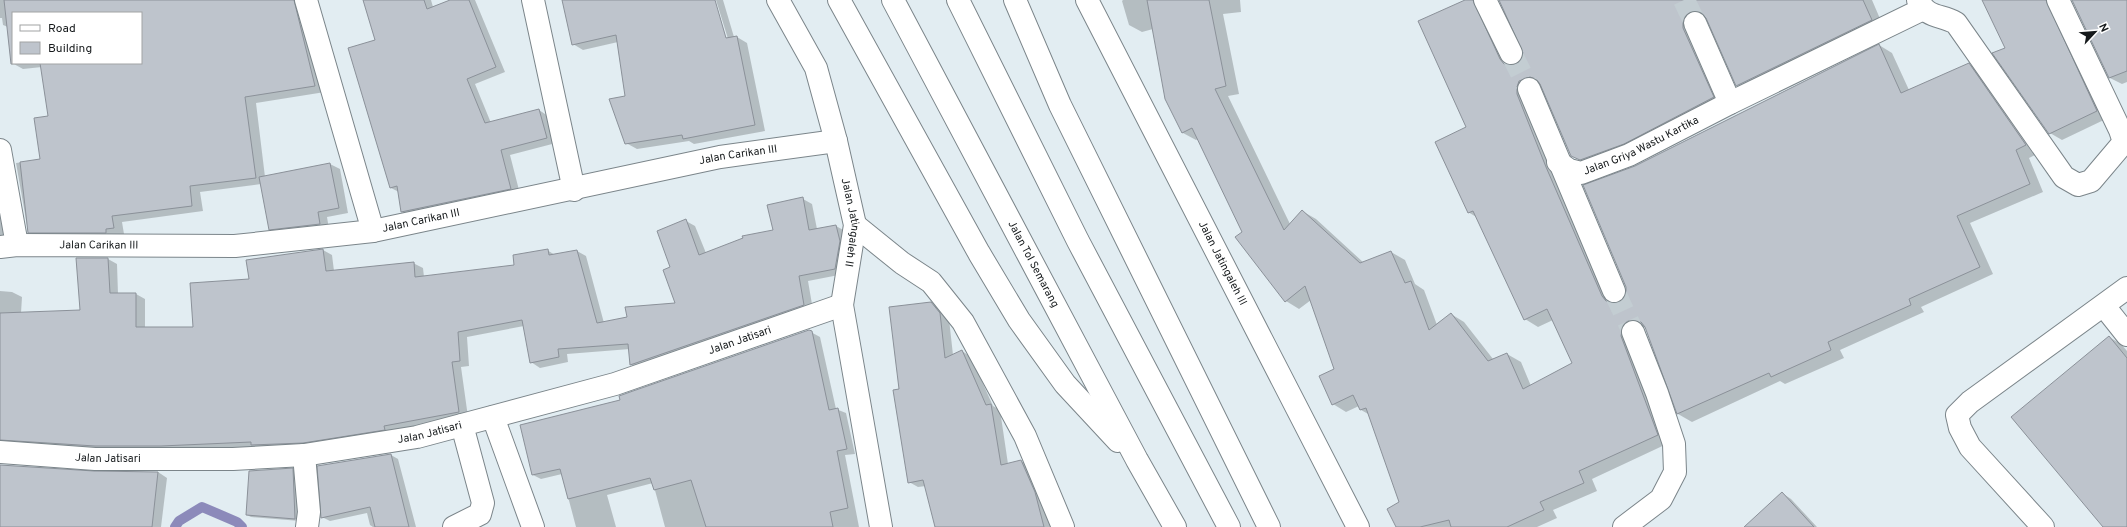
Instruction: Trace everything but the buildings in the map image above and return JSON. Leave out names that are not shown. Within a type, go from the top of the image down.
[{"type":"main road","points":[[306,0],[373,231]]},
{"type":"main road","points":[[533,0],[574,190]]},
{"type":"main road","name":"Jalan Jatingaleh II","points":[[778,0],[816,68],[836,141],[855,224],[842,305],[881,527]]},
{"type":"main road","points":[[838,0],[979,252],[1019,320],[1065,384],[1137,460]]},
{"type":"main road","name":"Jalan Tol Semarang","points":[[893,0],[1137,460],[1175,527]]},
{"type":"main road","points":[[958,0],[1078,241],[1229,527]]},
{"type":"main road","points":[[1015,0],[1060,105],[1269,527]]},
{"type":"main road","name":"Jalan Jatingaleh III","points":[[1087,0],[1358,527]]},
{"type":"main road","points":[[1485,0],[1511,53]]},
{"type":"main road","points":[[1920,4],[1933,16],[1956,23],[2064,177],[2078,185],[2091,181],[2124,142],[2120,130],[2058,0]]},
{"type":"main road","name":"Jalan Griya Wastu Kartika","points":[[1558,162],[1574,172],[1588,172],[1629,155],[1920,4]]},
{"type":"main road","points":[[1694,23],[1730,103]]},
{"type":"main road","points":[[1529,89],[1558,162],[1614,291]]},
{"type":"main road","name":"Jalan Carikan III","points":[[9,246],[235,246],[373,231],[574,190],[720,157],[836,141]]},
{"type":"main road","points":[[0,150],[9,246]]},
{"type":"main road","points":[[855,224],[902,264],[930,282],[963,322],[1025,436],[1063,527]]},
{"type":"main road","points":[[2043,527],[1970,447],[1960,428],[1957,415],[1970,402],[2127,288]]},
{"type":"main road","name":"Jalan Jatisari","points":[[0,452],[95,459],[171,461],[304,455],[417,437],[615,384],[842,305]]},
{"type":"main road","points":[[2104,306],[2127,335]]},
{"type":"main road","points":[[1624,527],[1661,499],[1676,472],[1674,444],[1657,393],[1633,332]]},
{"type":"main road","points":[[493,417],[533,527]]},
{"type":"main road","points":[[454,527],[480,514],[483,503],[462,425]]},
{"type":"main road","points":[[304,455],[309,512],[307,527]]},
{"type":"waterway","points":[[175,527],[179,521],[202,507],[237,522],[242,527]]},
{"type":"tunnel","points":[[1684,0],[1695,23]]},
{"type":"tunnel","points":[[1511,53],[1529,89]]},
{"type":"tunnel","points":[[1614,291],[1633,332]]}]
